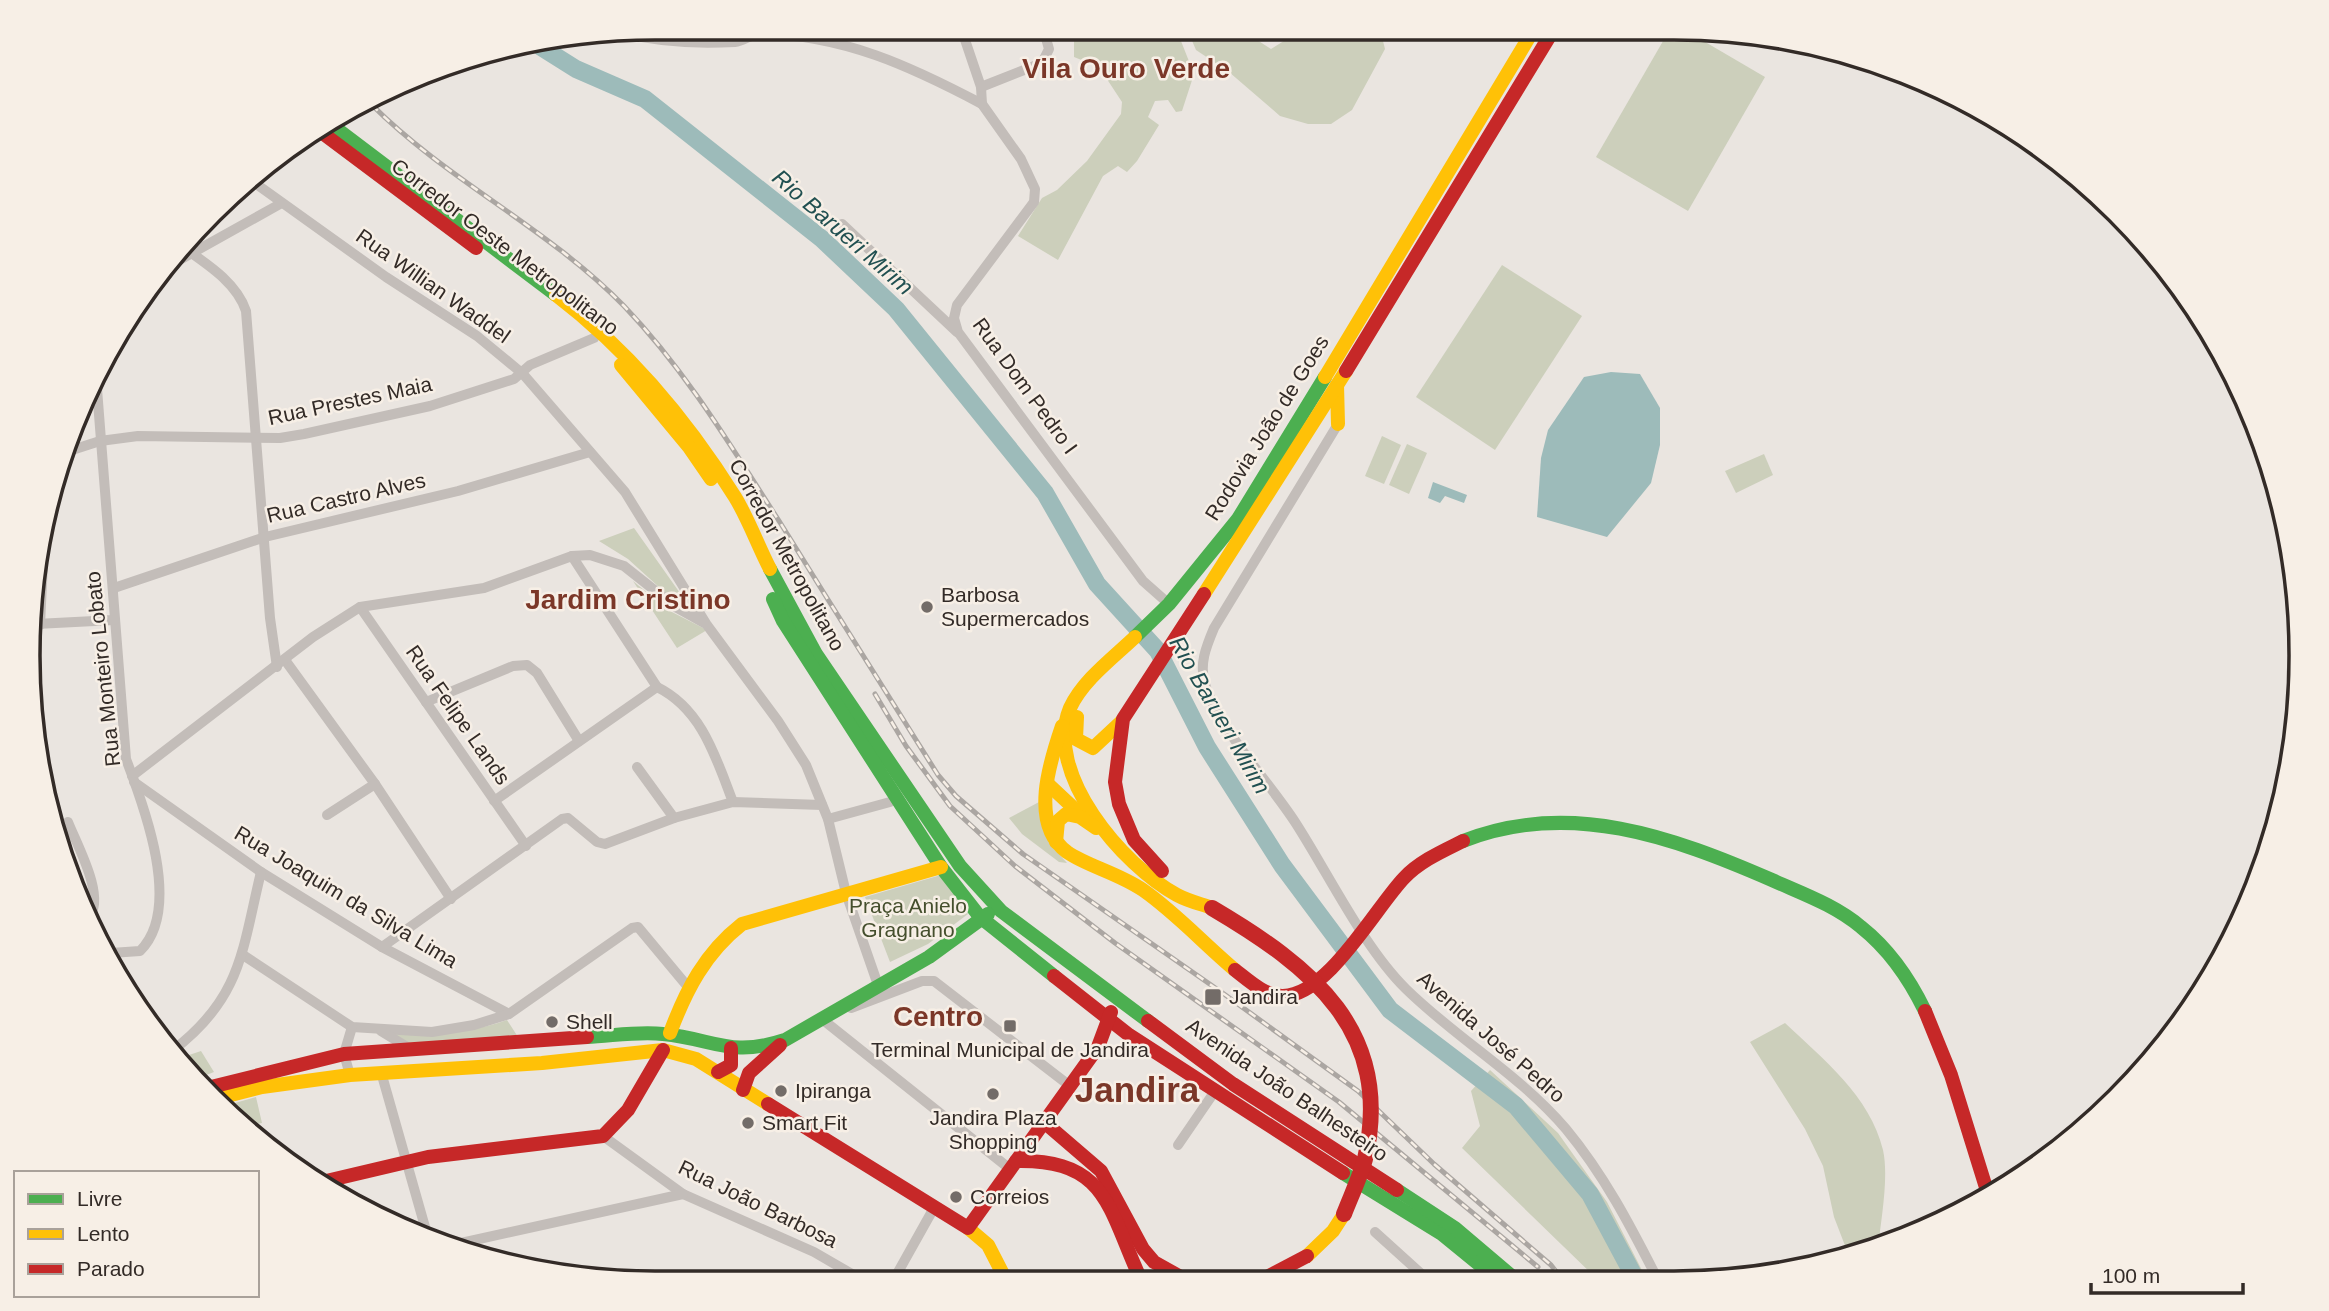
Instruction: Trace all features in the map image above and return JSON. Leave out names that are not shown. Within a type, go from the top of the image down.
[{"type":"main road","points":[[1514,60],[1523,40]]},
{"type":"main road","name":"Rodovia João de Goes","points":[[1307,1256],[1333,1231],[1345,1214],[1368,1156],[1373,1128],[1368,1070],[1354,1032],[1331,994],[1306,968],[1212,908],[1177,895],[1114,843],[1095,819],[1070,772],[1065,753],[1070,709],[1081,692],[1170,604],[1238,519],[1475,131],[1527,40]]},
{"type":"main road","name":"Rodovia João de Goes","points":[[1123,719],[1318,418],[1547,40]]},
{"type":"main road","name":"Corredor Metropolitano","points":[[338,129],[598,327],[652,383],[683,421],[736,499],[788,608],[816,654],[960,866],[1001,911]]},
{"type":"main road","name":"Corredor Oeste Metropolitano","points":[[327,136],[594,338],[617,360],[689,447],[720,493],[748,542],[783,621],[941,867],[979,917]]},
{"type":"main road","points":[[594,338],[611,346],[652,383]]},
{"type":"main road","points":[[1336,430],[1337,385]]},
{"type":"main road","points":[[1318,418],[1336,430]]},
{"type":"main road","points":[[1170,604],[1178,611],[1179,635]]},
{"type":"main road","points":[[1081,692],[1074,730],[1076,739],[1084,746],[1093,748],[1103,742],[1123,719]]},
{"type":"main road","points":[[1070,709],[1055,747],[1048,784],[1047,812],[1056,842],[1069,854],[1114,872],[1158,902],[1216,954],[1253,983],[1274,994],[1283,996],[1306,988],[1361,936],[1405,876],[1451,847],[1508,827],[1595,823],[1716,856],[1849,916],[1898,965],[1932,1029],[1985,1185]]},
{"type":"main road","points":[[1123,719],[1115,782],[1126,824],[1151,861],[1197,901]]},
{"type":"main road","points":[[1048,784],[1114,843]]},
{"type":"main road","points":[[1056,842],[1055,826],[1062,815],[1079,813]]},
{"type":"main road","points":[[670,1033],[688,988],[716,946],[742,924],[941,867]]},
{"type":"main road","points":[[743,1090],[749,1073],[785,1040],[929,957],[979,917],[1001,911]]},
{"type":"main road","name":"Avenida João Balhesteiro","points":[[1001,911],[1237,1087],[1455,1228],[1506,1271]]},
{"type":"main road","name":"Avenida João Balhesteiro","points":[[979,917],[1129,1035],[1442,1234],[1487,1271]]},
{"type":"main road","points":[[968,1228],[1098,1047],[1110,1021],[1109,1000],[1104,990]]},
{"type":"main road","points":[[215,1086],[344,1054],[670,1033],[746,1050],[785,1040]]},
{"type":"main road","points":[[1098,1047],[1129,1035]]},
{"type":"main road","points":[[718,1072],[731,1065],[730,1048]]},
{"type":"main road","points":[[333,1179],[405,1162],[603,1136],[628,1110],[663,1050]]},
{"type":"main road","points":[[226,1096],[262,1087],[350,1075],[617,1057],[663,1050],[696,1059],[935,1206],[988,1245],[1001,1271]]},
{"type":"main road","points":[[1044,1122],[1101,1171],[1143,1249],[1154,1262],[1170,1271]]},
{"type":"main road","points":[[1013,1165],[1054,1159],[1078,1168],[1096,1184],[1137,1271]]},
{"type":"main road","points":[[1293,1271],[1307,1256]]},
{"type":"main road","points":[[1279,1271],[1307,1256]]},
{"type":"street","points":[[690,40],[742,40]]},
{"type":"street","points":[[825,40],[901,62],[982,104]]},
{"type":"street","points":[[965,40],[981,87],[982,104]]},
{"type":"street","points":[[981,87],[1042,63],[1049,49],[1046,40]]},
{"type":"street","name":"Rua Dom Pedro I","points":[[982,104],[1021,159],[1035,189],[1034,202],[957,305],[954,318],[958,332],[1143,581],[1170,604]]},
{"type":"street","name":"Rua Willian Waddel","points":[[258,186],[280,204],[477,335],[523,374],[625,492],[708,625],[789,738],[828,819],[846,893],[878,985]]},
{"type":"street","points":[[192,251],[280,204]]},
{"type":"street","points":[[842,224],[958,332]]},
{"type":"street","points":[[191,253],[230,284],[241,297],[247,311],[270,618],[281,663],[375,784],[451,899]]},
{"type":"street","name":"Rua Prestes Maia","points":[[76,449],[100,441],[138,436],[258,439],[304,434],[430,406],[523,374],[530,365],[594,338]]},
{"type":"street","name":"Rua Monteiro Lobato","points":[[97,397],[126,759],[156,855],[157,912],[153,936],[140,951],[117,953]]},
{"type":"street","name":"Avenida José Pedro","points":[[1336,430],[1229,603],[1205,648],[1205,685],[1216,707],[1294,821],[1361,936],[1407,990],[1509,1072],[1564,1128],[1597,1169],[1625,1215],[1653,1271]]},
{"type":"street","name":"Rua Castro Alves","points":[[114,588],[265,537],[458,491],[590,452]]},
{"type":"street","points":[[133,779],[346,613],[360,607],[484,588],[572,556],[599,557],[624,566],[677,608],[708,625]]},
{"type":"street","points":[[572,556],[657,687],[676,697],[691,711],[719,766],[733,802]]},
{"type":"street","name":"Rua Felipe Lands","points":[[360,607],[526,846]]},
{"type":"street","points":[[42,625],[114,620]]},
{"type":"street","points":[[426,702],[513,666],[527,665],[537,673],[579,741]]},
{"type":"street","points":[[494,801],[657,687]]},
{"type":"street","points":[[637,767],[674,818]]},
{"type":"street","name":"Rua Joaquim da Silva Lima","points":[[133,779],[261,872],[382,947],[509,1014]]},
{"type":"street","points":[[327,815],[375,784]]},
{"type":"street","points":[[382,947],[562,819],[568,818],[597,842],[606,844],[674,818],[733,802],[822,805]]},
{"type":"street","points":[[828,819],[890,802]]},
{"type":"street","points":[[68,822],[94,889],[97,901],[94,907]]},
{"type":"street","points":[[179,1044],[209,1017],[230,985],[243,955],[261,872]]},
{"type":"street","points":[[243,955],[352,1027],[379,1030],[432,1032],[474,1025],[509,1014],[632,928],[643,930],[688,988]]},
{"type":"street","points":[[822,1019],[922,981],[934,981],[1070,1086]]},
{"type":"street","points":[[822,1019],[1013,1165]]},
{"type":"street","points":[[350,1075],[344,1054],[352,1027]]},
{"type":"street","points":[[379,1030],[414,1051]]},
{"type":"street","points":[[381,1073],[424,1226]]},
{"type":"street","points":[[1178,1145],[1214,1091]]},
{"type":"street","name":"Rua João Barbosa","points":[[603,1136],[683,1194],[814,1252],[847,1271]]},
{"type":"street","points":[[469,1241],[683,1194]]},
{"type":"street","points":[[899,1271],[935,1206]]},
{"type":"street","points":[[1375,1232],[1418,1271]]},
{"type":"green space","points":[[1074,40],[1181,40],[1194,74],[1182,111],[1176,112],[1168,100],[1155,101],[1148,117],[1159,125],[1127,172],[1118,166],[1103,176],[1058,260],[1018,236],[1042,198],[1057,190],[1087,161],[1121,114],[1122,102],[1099,67],[1074,57]]},
{"type":"green space","points":[[1192,40],[1257,40],[1271,49],[1285,40],[1383,40],[1385,49],[1352,110],[1331,124],[1308,124],[1280,116],[1229,72],[1196,50]]},
{"type":"green space","points":[[1664,40],[1704,42],[1765,77],[1688,211],[1596,157]]},
{"type":"green space","points":[[1502,265],[1582,316],[1495,450],[1416,397]]},
{"type":"green space","points":[[1382,436],[1401,445],[1384,484],[1365,476]]},
{"type":"green space","points":[[1407,444],[1427,453],[1409,494],[1389,485]]},
{"type":"green space","points":[[1764,454],[1773,475],[1736,493],[1725,471]]},
{"type":"green space","points":[[634,528],[687,603],[685,607],[681,607],[628,559],[599,541]]},
{"type":"green space","points":[[633,581],[668,610],[707,630],[677,648]]},
{"type":"green space","points":[[1041,801],[1049,843],[1067,863],[1059,862],[1022,834],[1009,818]]},
{"type":"green space","name":"Praça Anielo Gragnano","points":[[941,875],[968,914],[928,944],[890,962],[865,897]]},
{"type":"green space","points":[[507,1020],[518,1037],[409,1046],[390,1031],[464,1030]]},
{"type":"green space","points":[[1785,1023],[1843,1080],[1868,1112],[1877,1131],[1885,1161],[1879,1235],[1845,1246],[1834,1217],[1823,1166],[1805,1129],[1750,1042]]},
{"type":"green space","points":[[201,1051],[214,1072],[206,1075],[188,1055]]},
{"type":"green space","points":[[1490,1070],[1558,1133],[1607,1202],[1642,1271],[1589,1271],[1462,1148],[1480,1126],[1471,1091]]},
{"type":"green space","points":[[256,1097],[262,1123],[257,1124],[234,1103]]},
{"type":"water","points":[[1611,372],[1640,374],[1660,408],[1660,445],[1651,483],[1607,537],[1537,517],[1541,458],[1548,430],[1584,377]]},
{"type":"water","points":[[1433,482],[1467,495],[1464,503],[1445,496],[1440,503],[1428,498]]},
{"type":"waterway","name":"Rio Barueri Mirim","points":[[546,50],[576,69],[645,99],[822,239],[896,309],[1045,493],[1097,584],[1158,651],[1207,747],[1282,865],[1390,1010],[1516,1106],[1590,1194],[1631,1271]]},
{"type":"railway","points":[[375,108],[433,158],[563,252],[624,306],[647,331],[726,439],[938,775],[956,796],[1023,854],[1358,1091],[1434,1164],[1556,1271]]},
{"type":"railway","points":[[875,694],[906,746],[950,806],[1015,866],[1115,943],[1339,1102],[1538,1267]]},
{"type":"traffic: fast","points":[[338,129],[556,295]]},
{"type":"traffic: fast","points":[[1135,637],[1169,604],[1238,519],[1325,377]]},
{"type":"traffic: fast","points":[[770,569],[816,654],[960,866],[1001,911],[1148,1021]]},
{"type":"traffic: fast","points":[[773,599],[783,621],[941,867],[980,917],[1054,976]]},
{"type":"traffic: fast","points":[[1463,841],[1503,829],[1542,823],[1581,824],[1620,829],[1697,850],[1807,895],[1851,919],[1890,955],[1925,1011]]},
{"type":"traffic: fast","points":[[587,1037],[654,1033],[736,1047],[766,1045],[785,1040],[929,957],[988,914]]},
{"type":"traffic: fast","points":[[1343,1173],[1442,1234],[1487,1271]]},
{"type":"traffic: fast","points":[[1397,1190],[1455,1228],[1506,1271]]},
{"type":"traffic: slow","points":[[1325,377],[1527,40]]},
{"type":"traffic: slow","points":[[556,295],[608,339],[676,414],[735,497],[770,569]]},
{"type":"traffic: slow","points":[[621,365],[689,447],[711,479]]},
{"type":"traffic: slow","points":[[1204,594],[1346,371]]},
{"type":"traffic: slow","points":[[1337,385],[1338,424]]},
{"type":"traffic: slow","points":[[1135,637],[1090,679],[1070,708],[1065,734],[1068,761],[1078,788],[1093,815],[1134,863],[1177,895],[1212,908]]},
{"type":"traffic: slow","points":[[1077,717],[1076,739],[1093,748],[1122,721]]},
{"type":"traffic: slow","points":[[1062,726],[1052,757],[1046,792],[1048,825],[1055,840],[1075,857],[1143,890],[1235,970]]},
{"type":"traffic: slow","points":[[1048,784],[1079,813]]},
{"type":"traffic: slow","points":[[1056,842],[1058,821],[1066,814],[1080,817],[1096,828]]},
{"type":"traffic: slow","points":[[670,1033],[698,973],[717,947],[742,924],[941,867]]},
{"type":"traffic: slow","points":[[226,1096],[262,1087],[350,1075],[542,1063],[663,1050],[696,1059],[768,1104]]},
{"type":"traffic: slow","points":[[1307,1256],[1333,1231],[1344,1214]]},
{"type":"traffic: slow","points":[[968,1228],[988,1245],[1001,1271]]},
{"type":"traffic: jam","points":[[1346,371],[1547,40]]},
{"type":"traffic: jam","points":[[327,136],[476,248]]},
{"type":"traffic: jam","points":[[1162,871],[1134,840],[1119,804],[1115,782],[1123,719],[1204,594]]},
{"type":"traffic: jam","points":[[1235,970],[1269,993],[1282,996],[1299,992],[1333,967],[1410,872],[1463,841]]},
{"type":"traffic: jam","points":[[1212,908],[1282,954],[1312,980],[1337,1008],[1356,1039],[1367,1074],[1371,1114],[1365,1159],[1344,1214]]},
{"type":"traffic: jam","points":[[1054,976],[1129,1035],[1343,1173]]},
{"type":"traffic: jam","points":[[1925,1011],[1951,1075],[1985,1185]]},
{"type":"traffic: jam","points":[[768,1104],[968,1228],[1098,1047],[1111,1012]]},
{"type":"traffic: jam","points":[[1148,1021],[1233,1084],[1397,1190]]},
{"type":"traffic: jam","points":[[215,1086],[344,1054],[587,1037]]},
{"type":"traffic: jam","points":[[743,1090],[749,1073],[780,1045]]},
{"type":"traffic: jam","points":[[718,1072],[731,1065],[731,1048]]},
{"type":"traffic: jam","points":[[334,1179],[428,1157],[603,1136],[628,1110],[663,1050]]},
{"type":"traffic: jam","points":[[1044,1122],[1101,1171],[1143,1249],[1154,1262],[1170,1271]]},
{"type":"traffic: jam","points":[[1016,1161],[1046,1163],[1070,1169],[1087,1179],[1101,1193],[1111,1211],[1137,1271]]},
{"type":"traffic: jam","points":[[1278,1271],[1307,1256]]},
{"type":"place","name":"Barbosa Supermercados","points":[[927,607]]},
{"type":"place","name":"Jandira","points":[[1213,997]]},
{"type":"place","name":"Shell","points":[[552,1022]]},
{"type":"place","name":"Terminal Municipal de Jandira","points":[[1010,1026]]},
{"type":"place","name":"Ipiranga","points":[[781,1091]]},
{"type":"place","name":"Jandira Plaza Shopping","points":[[993,1094]]},
{"type":"place","name":"Smart Fit","points":[[748,1123]]},
{"type":"place","name":"Correios","points":[[956,1197]]},
{"type":"district","name":"Vila Ouro Verde","points":[[1126,68]]},
{"type":"district","name":"Jardim Cristino","points":[[628,599]]},
{"type":"district","name":"Centro","points":[[938,1016]]},
{"type":"district","name":"Jandira","points":[[1137,1090]]}]
